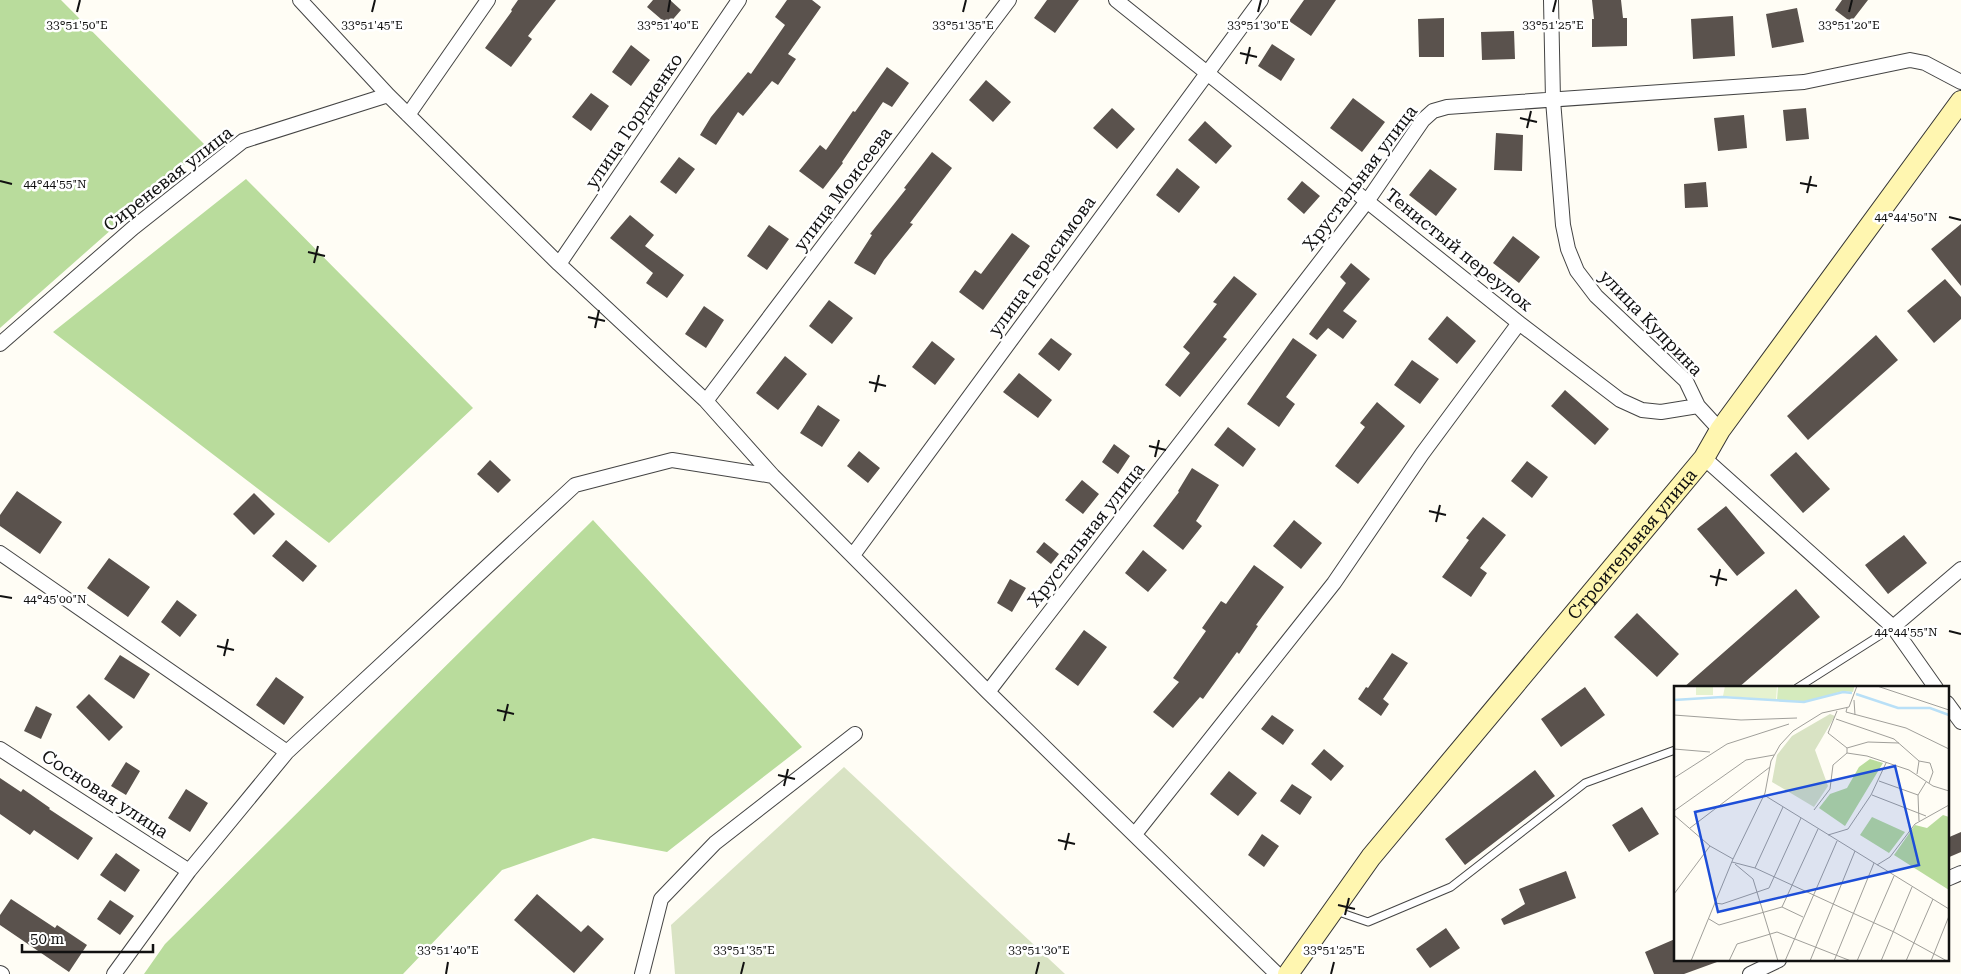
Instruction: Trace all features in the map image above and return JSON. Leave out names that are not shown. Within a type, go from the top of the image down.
[{"type":"main road","name":"Строительная улица","points":[[1288,974],[1370,857],[1704,458],[1720,430],[1961,101]]},
{"type":"street","points":[[300,0],[408,115],[559,264],[706,400],[773,476],[988,692],[1277,974]]},
{"type":"street","points":[[408,115],[488,0]]},
{"type":"street","name":"улица Гордиенко","points":[[559,264],[739,0]]},
{"type":"street","name":"улица Моисеева","points":[[706,400],[1010,0]]},
{"type":"street","name":"Тенистый переулок","points":[[1116,0],[1368,200],[1519,323],[1620,400],[1642,410],[1661,412],[1698,406]]},
{"type":"street","name":"улица Герасимова","points":[[852,555],[1261,0]]},
{"type":"street","name":"улица Куприна","points":[[1550,0],[1553,100],[1563,224],[1568,249],[1577,271],[1596,296],[1686,381],[1698,406]]},
{"type":"street","name":"Хрустальная улица","points":[[988,692],[1368,200],[1423,120],[1433,111],[1446,107],[1804,82],[1910,60],[1925,63],[1961,82]]},
{"type":"street","name":"Сиреневая улица","points":[[0,344],[133,228],[243,141],[388,95]]},
{"type":"street","points":[[1135,834],[1334,583],[1422,454],[1519,323]]},
{"type":"street","points":[[1698,406],[1720,430]]},
{"type":"street","points":[[1704,458],[1893,627],[1935,686]]},
{"type":"street","points":[[114,974],[189,871],[287,752],[575,485],[672,460],[773,476]]},
{"type":"street","points":[[0,553],[287,752]]},
{"type":"street","points":[[1893,627],[1961,569]]},
{"type":"street","points":[[1948,704],[1961,722]]},
{"type":"street","points":[[642,974],[661,899],[715,843],[855,734]]},
{"type":"street","name":"Сосновая улица","points":[[0,749],[189,871]]},
{"type":"street","points":[[1948,879],[1961,873]]},
{"type":"street","points":[[1750,974],[1775,962]]},
{"type":"lane","points":[[1799,686],[1893,627]]},
{"type":"lane","points":[[1334,910],[1368,922],[1451,887],[1585,782],[1674,750]]},
{"type":"green space","points":[[0,0],[61,0],[206,146],[0,328]]},
{"type":"green space","points":[[246,179],[473,408],[329,543],[53,332]]},
{"type":"green space","points":[[593,520],[802,747],[667,852],[593,838],[502,870],[403,974],[144,974],[165,944]]},
{"type":"green space","points":[[844,767],[1065,974],[675,974],[671,925]]},
{"type":"building","points":[[518,0],[556,0],[528,36],[532,39],[511,67],[485,48]]},
{"type":"building","points":[[653,0],[670,0],[681,10],[668,25],[647,7]]},
{"type":"building","points":[[787,0],[812,0],[821,7],[788,54],[796,59],[778,85],[772,81],[743,116],[738,112],[716,145],[700,135],[711,117],[748,72],[751,74],[785,25],[775,17]]},
{"type":"building","points":[[1047,0],[1079,0],[1055,33],[1034,18]]},
{"type":"building","points":[[1304,0],[1336,0],[1311,36],[1289,21]]},
{"type":"building","points":[[1592,0],[1621,0],[1623,18],[1627,18],[1627,46],[1592,47],[1592,19],[1594,19]]},
{"type":"building","points":[[1842,0],[1868,0],[1851,22],[1835,10]]},
{"type":"building","points":[[1797,8],[1804,42],[1772,48],[1766,14]]},
{"type":"building","points":[[1733,16],[1735,56],[1693,59],[1691,19]]},
{"type":"building","points":[[1444,18],[1444,57],[1419,57],[1418,19]]},
{"type":"building","points":[[1514,31],[1515,59],[1482,60],[1481,32]]},
{"type":"building","points":[[1272,44],[1295,59],[1281,81],[1258,66]]},
{"type":"building","points":[[631,45],[650,60],[631,86],[612,72]]},
{"type":"building","points":[[887,67],[909,83],[892,107],[883,102],[843,163],[823,189],[799,171],[820,145],[826,150]]},
{"type":"building","points":[[986,80],[1011,102],[993,122],[969,100]]},
{"type":"building","points":[[591,93],[609,106],[591,131],[572,117]]},
{"type":"building","points":[[1353,98],[1385,122],[1362,152],[1330,128]]},
{"type":"building","points":[[1112,108],[1135,129],[1117,149],[1093,128]]},
{"type":"building","points":[[1806,108],[1809,139],[1786,141],[1783,110]]},
{"type":"building","points":[[1744,115],[1747,148],[1718,151],[1714,118]]},
{"type":"building","points":[[1205,121],[1232,146],[1216,164],[1188,140]]},
{"type":"building","points":[[1496,133],[1523,135],[1522,171],[1494,170]]},
{"type":"building","points":[[932,152],[952,168],[910,223],[913,224],[884,260],[875,275],[854,263],[872,235],[870,234],[906,189],[904,188]]},
{"type":"building","points":[[679,157],[695,169],[676,194],[660,182]]},
{"type":"building","points":[[1177,168],[1200,187],[1179,213],[1156,195]]},
{"type":"building","points":[[1430,169],[1457,189],[1436,216],[1409,195]]},
{"type":"building","points":[[1302,181],[1320,196],[1304,214],[1287,199]]},
{"type":"building","points":[[1706,182],[1708,207],[1685,208],[1684,184]]},
{"type":"building","points":[[630,215],[654,235],[645,246],[684,275],[667,298],[646,283],[653,273],[610,238]]},
{"type":"building","points":[[1961,224],[1961,286],[1931,249]]},
{"type":"building","points":[[769,225],[789,239],[767,270],[747,256]]},
{"type":"building","points":[[1012,233],[1030,246],[983,310],[959,292],[975,270],[981,274]]},
{"type":"building","points":[[1513,236],[1540,257],[1519,283],[1493,263]]},
{"type":"building","points":[[1351,263],[1370,279],[1343,311],[1357,321],[1343,339],[1328,328],[1317,340],[1309,334],[1346,283],[1340,277]]},
{"type":"building","points":[[1234,276],[1257,294],[1223,337],[1227,339],[1180,397],[1165,385],[1190,353],[1183,347],[1217,304],[1213,302]]},
{"type":"building","points":[[1945,279],[1961,297],[1961,319],[1934,343],[1907,311]]},
{"type":"building","points":[[829,300],[853,318],[832,344],[809,326]]},
{"type":"building","points":[[704,306],[724,320],[706,348],[685,334]]},
{"type":"building","points":[[1447,316],[1476,341],[1457,364],[1428,339]]},
{"type":"building","points":[[1876,335],[1898,360],[1808,440],[1787,416]]},
{"type":"building","points":[[1051,338],[1072,354],[1059,371],[1038,354]]},
{"type":"building","points":[[1293,338],[1317,355],[1286,397],[1295,404],[1279,427],[1247,404]]},
{"type":"building","points":[[932,341],[955,359],[935,385],[912,367]]},
{"type":"building","points":[[785,356],[807,374],[778,410],[756,393]]},
{"type":"building","points":[[1412,360],[1439,379],[1420,404],[1394,385]]},
{"type":"building","points":[[1019,373],[1052,400],[1038,418],[1003,392]]},
{"type":"building","points":[[1565,390],[1609,429],[1595,445],[1551,406]]},
{"type":"building","points":[[1377,402],[1405,426],[1358,484],[1335,466],[1365,427],[1360,423]]},
{"type":"building","points":[[818,405],[840,420],[822,447],[800,433]]},
{"type":"building","points":[[1228,427],[1256,449],[1243,467],[1214,445]]},
{"type":"building","points":[[1114,444],[1130,456],[1118,474],[1102,462]]},
{"type":"building","points":[[859,451],[880,468],[868,483],[847,466]]},
{"type":"building","points":[[1796,452],[1830,489],[1803,513],[1770,475]]},
{"type":"building","points":[[490,460],[511,480],[498,493],[477,474]]},
{"type":"building","points":[[1527,461],[1548,477],[1532,498],[1511,481]]},
{"type":"building","points":[[1192,468],[1219,485],[1196,521],[1202,526],[1183,550],[1153,526],[1179,492]]},
{"type":"building","points":[[1082,480],[1099,494],[1083,514],[1065,500]]},
{"type":"building","points":[[17,491],[62,522],[40,554],[0,526],[0,515]]},
{"type":"building","points":[[254,493],[275,514],[254,535],[233,514]]},
{"type":"building","points":[[1726,506],[1765,553],[1737,576],[1697,529]]},
{"type":"building","points":[[1483,517],[1506,535],[1480,568],[1487,573],[1471,597],[1442,577],[1469,540],[1466,538]]},
{"type":"building","points":[[1294,520],[1322,543],[1301,569],[1273,546]]},
{"type":"building","points":[[1904,535],[1927,563],[1888,594],[1865,565]]},
{"type":"building","points":[[286,540],[317,566],[303,582],[272,556]]},
{"type":"building","points":[[1044,542],[1059,554],[1051,564],[1036,552]]},
{"type":"building","points":[[1143,550],[1167,570],[1148,592],[1125,573]]},
{"type":"building","points":[[109,558],[150,587],[128,617],[87,588]]},
{"type":"building","points":[[1254,565],[1284,587],[1256,625],[1258,626],[1239,654],[1237,652],[1203,699],[1200,697],[1173,728],[1153,712],[1179,682],[1173,678],[1206,631],[1202,628],[1221,601],[1226,604]]},
{"type":"building","points":[[1010,579],[1026,588],[1012,612],[997,603]]},
{"type":"building","points":[[1796,589],[1820,617],[1740,686],[1685,686]]},
{"type":"building","points":[[177,600],[197,615],[180,637],[161,622]]},
{"type":"building","points":[[1637,613],[1679,654],[1657,677],[1614,637]]},
{"type":"building","points":[[1084,630],[1107,647],[1078,686],[1055,669]]},
{"type":"building","points":[[1392,653],[1408,663],[1383,699],[1389,704],[1381,716],[1358,699],[1366,687],[1368,688]]},
{"type":"building","points":[[120,655],[150,674],[134,699],[104,679]]},
{"type":"building","points":[[276,677],[304,697],[284,725],[256,705]]},
{"type":"building","points":[[1585,687],[1605,715],[1561,747],[1541,719]]},
{"type":"building","points":[[89,694],[123,727],[109,741],[76,707]]},
{"type":"building","points":[[36,706],[52,714],[41,739],[24,731]]},
{"type":"building","points":[[1272,715],[1294,730],[1283,745],[1261,729]]},
{"type":"building","points":[[1324,749],[1344,766],[1331,781],[1311,764]]},
{"type":"building","points":[[126,762],[140,771],[126,795],[111,786]]},
{"type":"building","points":[[1535,770],[1555,796],[1465,865],[1445,839]]},
{"type":"building","points":[[1229,771],[1257,793],[1238,816],[1210,794]]},
{"type":"building","points":[[0,778],[21,792],[23,789],[93,838],[78,860],[34,830],[30,835],[0,814]]},
{"type":"building","points":[[1292,784],[1312,797],[1300,815],[1280,801]]},
{"type":"building","points":[[186,789],[208,803],[190,832],[168,818]]},
{"type":"building","points":[[1642,807],[1659,834],[1629,852],[1612,825]]},
{"type":"building","points":[[1961,832],[1961,852],[1948,858],[1948,838]]},
{"type":"building","points":[[1262,834],[1279,846],[1264,867],[1248,855]]},
{"type":"building","points":[[116,853],[140,870],[125,892],[100,875]]},
{"type":"building","points":[[1566,871],[1576,898],[1504,925],[1501,919],[1525,904],[1519,889]]},
{"type":"building","points":[[537,894],[581,932],[588,925],[604,939],[574,973],[514,920]]},
{"type":"building","points":[[11,899],[55,928],[57,925],[87,945],[69,972],[0,925],[0,915]]},
{"type":"building","points":[[110,900],[134,916],[120,935],[97,919]]},
{"type":"building","points":[[1446,928],[1460,948],[1430,968],[1416,949]]},
{"type":"building","points":[[1674,939],[1674,962],[1717,962],[1684,974],[1654,974],[1645,952]]}]
